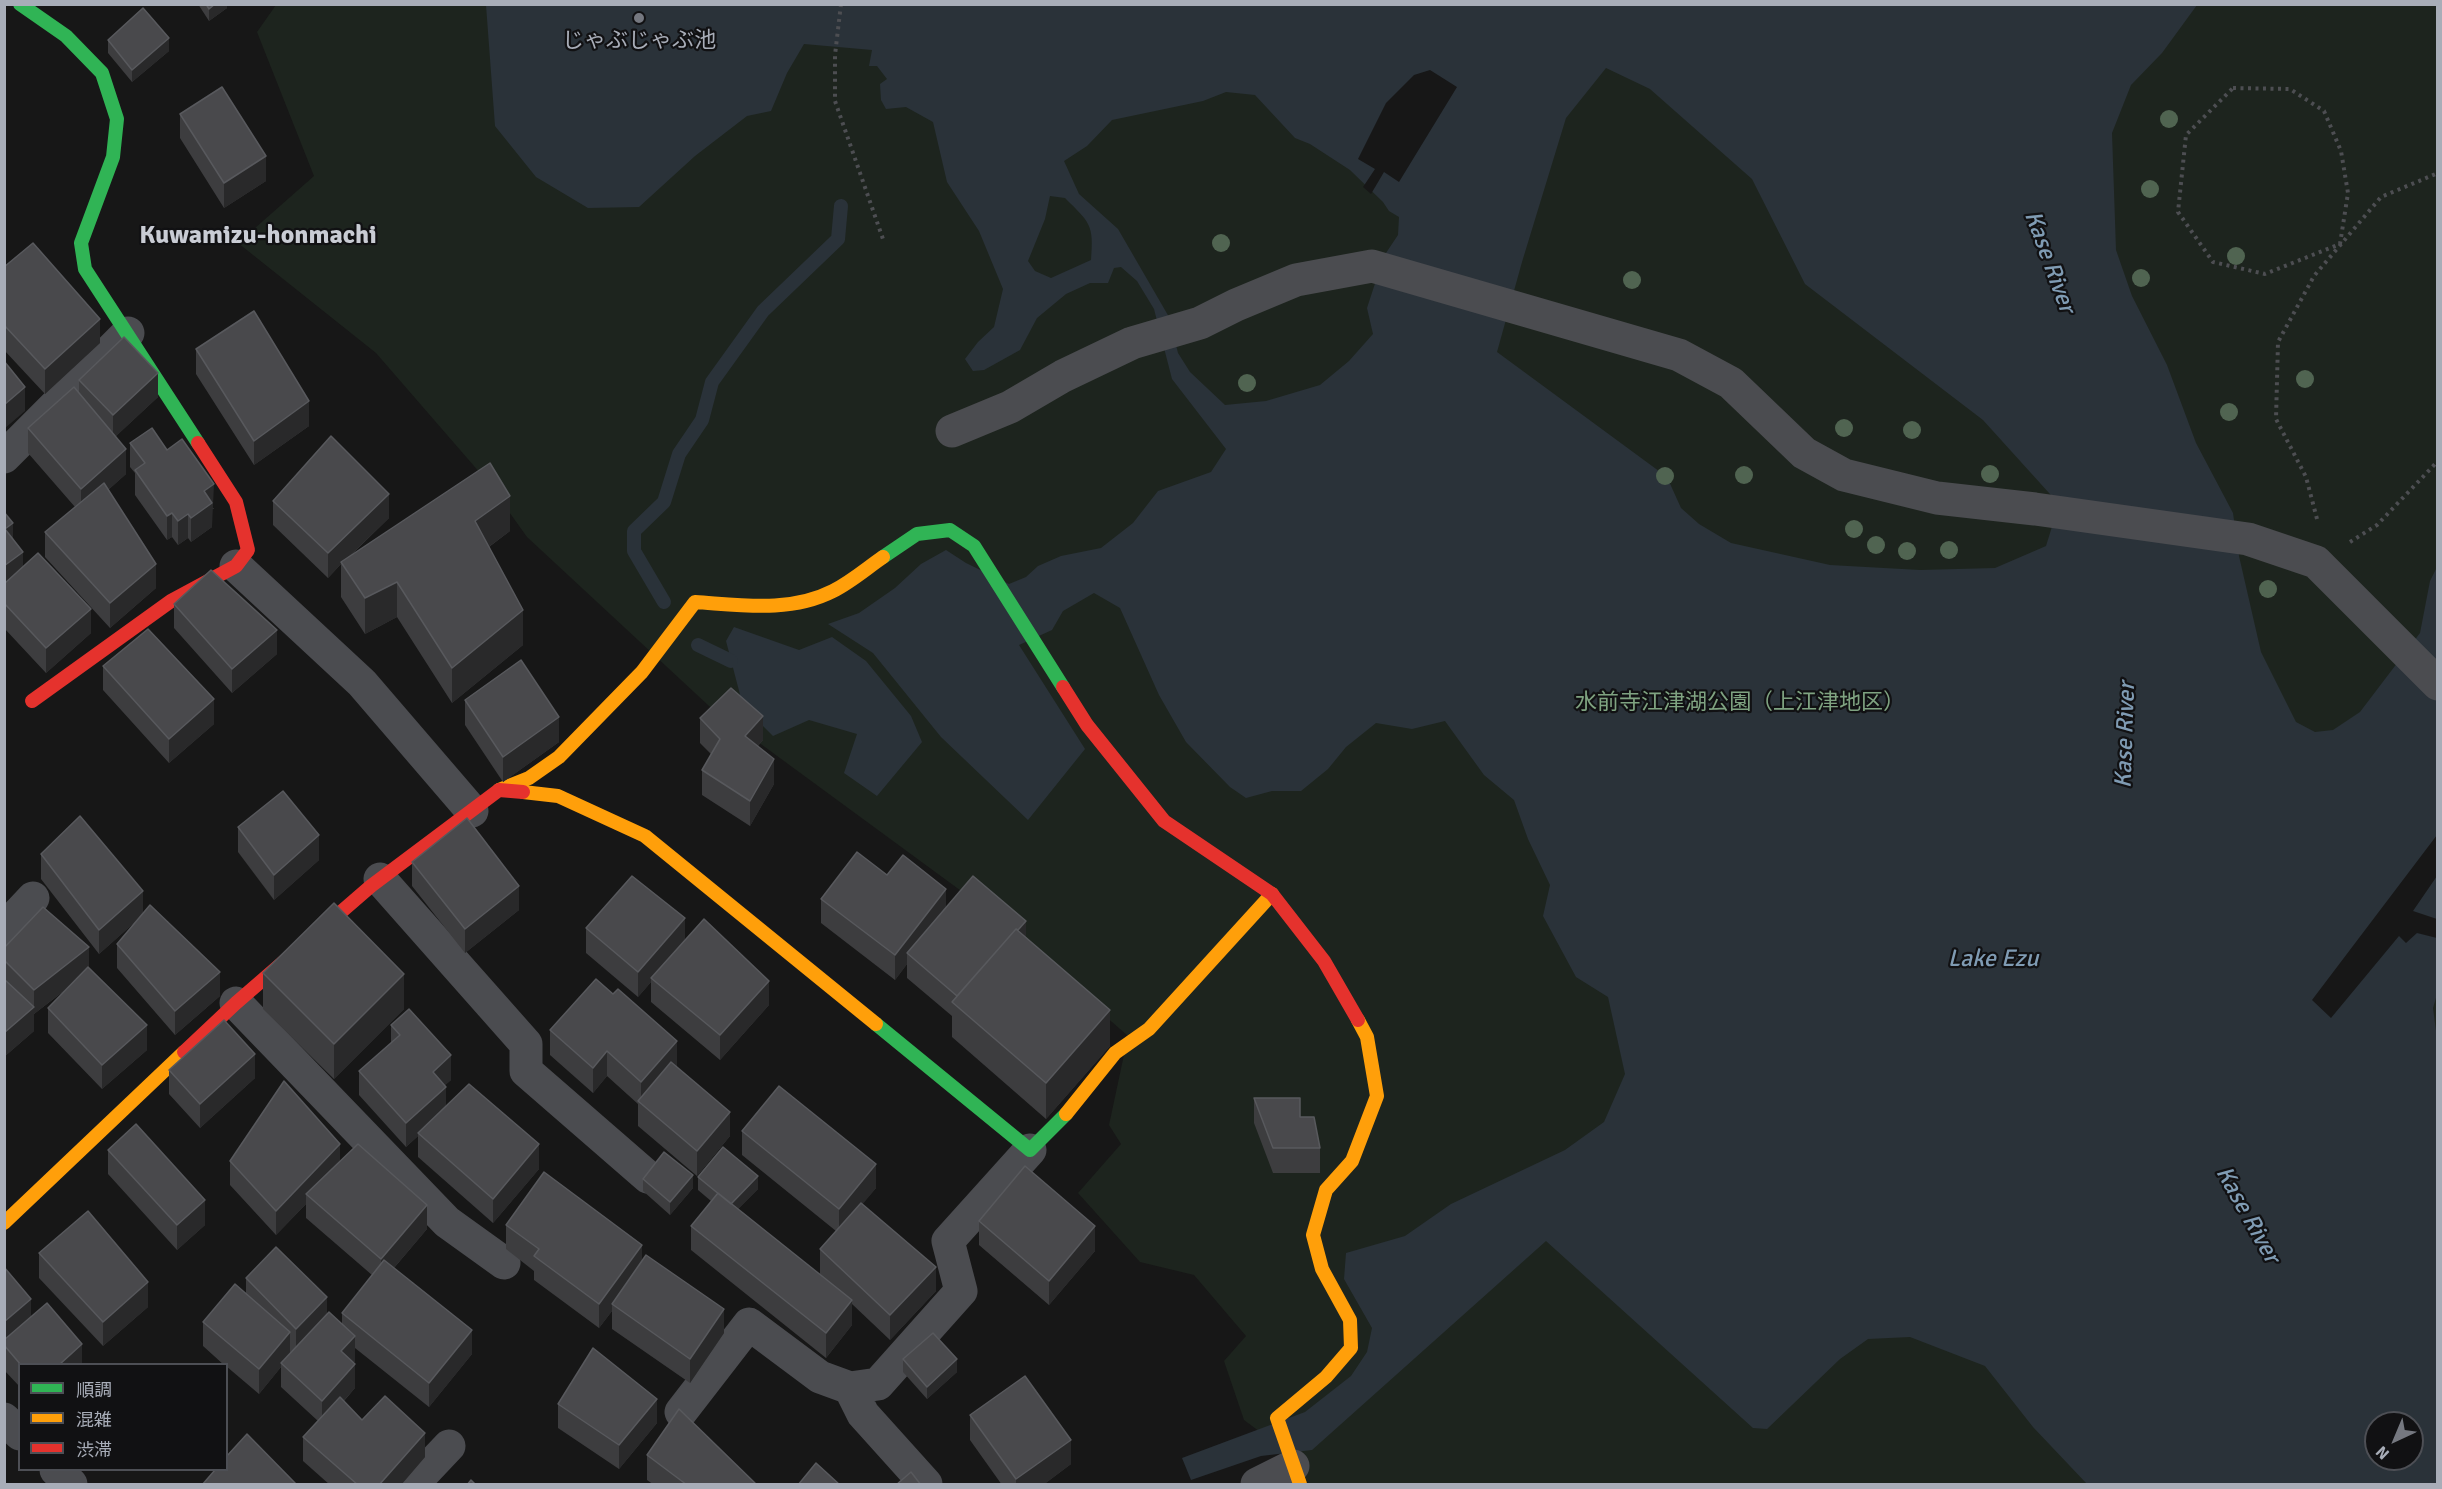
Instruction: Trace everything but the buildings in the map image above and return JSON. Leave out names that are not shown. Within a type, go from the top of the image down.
[{"type":"street","points":[[20,4],[66,36],[102,73],[117,119],[113,157],[81,243],[85,269],[236,502],[248,550],[236,566],[171,601],[32,701]]},
{"type":"street","points":[[952,430],[1010,406],[1064,376],[1132,343],[1200,323],[1296,280],[1372,266],[1679,355],[1731,383],[1804,453],[1844,475],[1937,498],[2248,539],[2316,562],[2438,684]]},
{"type":"street","points":[[4,458],[128,333]]},
{"type":"street","points":[[4,1223],[236,1003],[380,879],[499,790],[529,778],[559,757],[642,672],[695,603],[766,607],[799,603],[833,591],[917,534],[950,530],[974,546],[1087,725],[1164,821],[1272,894],[1324,961],[1367,1037],[1377,1096],[1352,1161],[1326,1190],[1313,1235],[1322,1269],[1350,1320],[1351,1348],[1326,1377],[1277,1418],[1294,1468],[1257,1485]]},
{"type":"street","points":[[236,566],[362,682],[472,811]]},
{"type":"street","points":[[499,790],[558,796],[645,836],[1030,1150]]},
{"type":"street","points":[[380,879],[526,1044],[526,1071],[648,1177]]},
{"type":"street","points":[[681,1413],[749,1324],[820,1377],[850,1388],[878,1384],[961,1291],[948,1240],[1030,1150],[1059,1123],[1115,1053],[1149,1029],[1272,894]]},
{"type":"street","points":[[4,929],[33,898]]},
{"type":"street","points":[[236,1003],[447,1222],[504,1263]]},
{"type":"street","points":[[850,1388],[863,1414],[926,1485]]},
{"type":"street","points":[[4,1419],[18,1432]]},
{"type":"street","points":[[413,1485],[449,1446]]},
{"type":"street","points":[[57,1471],[71,1485]]},
{"type":"path","points":[[841,4],[835,55],[835,101],[884,242]]},
{"type":"path","points":[[2233,88],[2290,89],[2324,111],[2341,151],[2348,193],[2340,244],[2265,274],[2213,262],[2178,212],[2186,135],[2233,88]]},
{"type":"path","points":[[2316,562],[2317,514],[2306,477],[2276,419],[2278,342],[2314,276],[2381,197],[2438,173]]},
{"type":"path","points":[[2316,562],[2377,525],[2438,461]]},
{"type":"green space","name":"水前寺江津湖公園（上江津地区）","points":[[276,5],[2437,5],[2437,1484],[1308,1484],[1299,1461],[1244,1420],[1224,1361],[1246,1336],[1194,1275],[1140,1262],[1078,1193],[1121,1144],[1109,1125],[1128,1036],[968,896],[709,706],[527,537],[487,481],[376,353],[238,243],[314,176],[257,32]]},
{"type":"water","name":"Lake Ezu","points":[[486,5],[2197,5],[2162,53],[2131,85],[2112,133],[2116,250],[2132,296],[2167,365],[2196,443],[2233,513],[2239,556],[2261,652],[2296,722],[2315,732],[2333,730],[2360,712],[2420,633],[2430,581],[2437,567],[2438,991],[2433,1008],[2438,1046],[2437,1484],[2087,1484],[2033,1427],[1985,1366],[1910,1337],[1868,1339],[1840,1359],[1767,1429],[1753,1428],[1546,1241],[1312,1450],[1261,1456],[1191,1480],[1182,1458],[1305,1412],[1351,1376],[1367,1352],[1372,1328],[1344,1279],[1346,1253],[1405,1236],[1451,1204],[1565,1150],[1604,1122],[1625,1074],[1608,997],[1576,977],[1543,916],[1550,885],[1528,839],[1514,800],[1484,775],[1445,721],[1412,729],[1376,723],[1346,747],[1328,769],[1301,791],[1272,791],[1246,798],[1230,787],[1186,742],[1159,695],[1120,608],[1094,593],[1063,611],[1052,630],[1019,645],[1085,749],[1028,820],[941,737],[873,653],[828,624],[859,613],[895,588],[921,564],[946,550],[966,563],[1009,584],[1026,577],[1038,566],[1061,556],[1101,548],[1133,523],[1158,491],[1211,472],[1226,449],[1172,379],[1154,309],[1137,281],[1121,267],[1114,268],[1108,283],[1090,283],[1066,294],[1037,318],[1020,350],[984,370],[973,371],[965,359],[994,327],[1003,289],[979,231],[947,182],[933,122],[906,107],[886,109],[881,100],[880,84],[887,79],[877,66],[869,66],[872,50],[804,44],[787,73],[771,111],[747,116],[695,156],[639,207],[588,208],[536,177],[495,126]],"holes":[[[1606,68],[1650,89],[1752,179],[1805,284],[1983,420],[2059,504],[2046,546],[1995,568],[1920,570],[1830,565],[1731,543],[1699,524],[1681,508],[1667,477],[1497,352],[1566,118]],[[1226,92],[1255,95],[1295,138],[1310,144],[1350,170],[1383,202],[1389,211],[1399,217],[1398,235],[1384,256],[1367,308],[1373,334],[1349,361],[1320,385],[1266,401],[1225,405],[1190,372],[1178,353],[1169,317],[1118,229],[1079,194],[1064,161],[1087,146],[1112,120],[1203,101]],[[1050,196],[1065,198],[1080,213],[1091,231],[1092,239],[1091,260],[1051,278],[1035,271],[1028,261],[1045,219]]]},
{"type":"water","points":[[734,627],[799,650],[832,637],[866,661],[911,716],[922,742],[877,796],[844,773],[857,734],[809,720],[773,736],[743,706],[726,641]]},
{"type":"pier","points":[[1430,70],[1457,87],[1399,182],[1384,172],[1371,194],[1363,187],[1375,169],[1358,159],[1386,103],[1414,75]]},
{"type":"pier","points":[[2437,835],[2437,876],[2413,911],[2437,919],[2437,938],[2417,933],[2406,943],[2399,936],[2331,1018],[2312,1000]]},
{"type":"waterway","points":[[664,602],[634,551],[634,531],[664,502],[679,454],[702,420],[712,382],[763,311],[838,239],[841,206]]},
{"type":"waterway","points":[[698,645],[731,661]]},
{"type":"traffic: fast","points":[[20,4],[66,36],[102,73],[117,119],[113,157],[81,243],[85,269],[198,443]]},
{"type":"traffic: fast","points":[[883,557],[917,534],[950,530],[974,546],[1063,687]]},
{"type":"traffic: fast","points":[[876,1024],[1030,1150],[1066,1114]]},
{"type":"traffic: slow","points":[[499,790],[529,778],[559,757],[642,672],[695,602],[765,606],[817,598],[853,579],[883,557]]},
{"type":"traffic: slow","points":[[523,792],[558,796],[645,836],[876,1024]]},
{"type":"traffic: slow","points":[[1066,1114],[1115,1053],[1149,1029],[1272,894]]},
{"type":"traffic: slow","points":[[1300,1484],[1277,1418],[1326,1377],[1351,1348],[1350,1320],[1322,1269],[1313,1235],[1326,1190],[1352,1161],[1377,1096],[1367,1037],[1358,1020]]},
{"type":"traffic: slow","points":[[4,1223],[184,1052]]},
{"type":"traffic: jam","points":[[32,701],[171,601],[236,566],[248,550],[236,502],[198,443]]},
{"type":"traffic: jam","points":[[1063,687],[1087,725],[1164,821],[1272,894],[1324,961],[1358,1020]]},
{"type":"traffic: jam","points":[[184,1052],[236,1003],[371,886],[499,790],[523,792]]},
{"type":"place","name":"じゃぶじゃぶ池","points":[[639,18]]},
{"type":"district","name":"Kuwamizu-honmachi","points":[[258,236]]},
{"type":"water label","name":"Kase River","points":[[2049,262]]},
{"type":"water label","name":"Kase River","points":[[2126,735]]},
{"type":"water label","name":"Kase River","points":[[2247,1215]]}]
